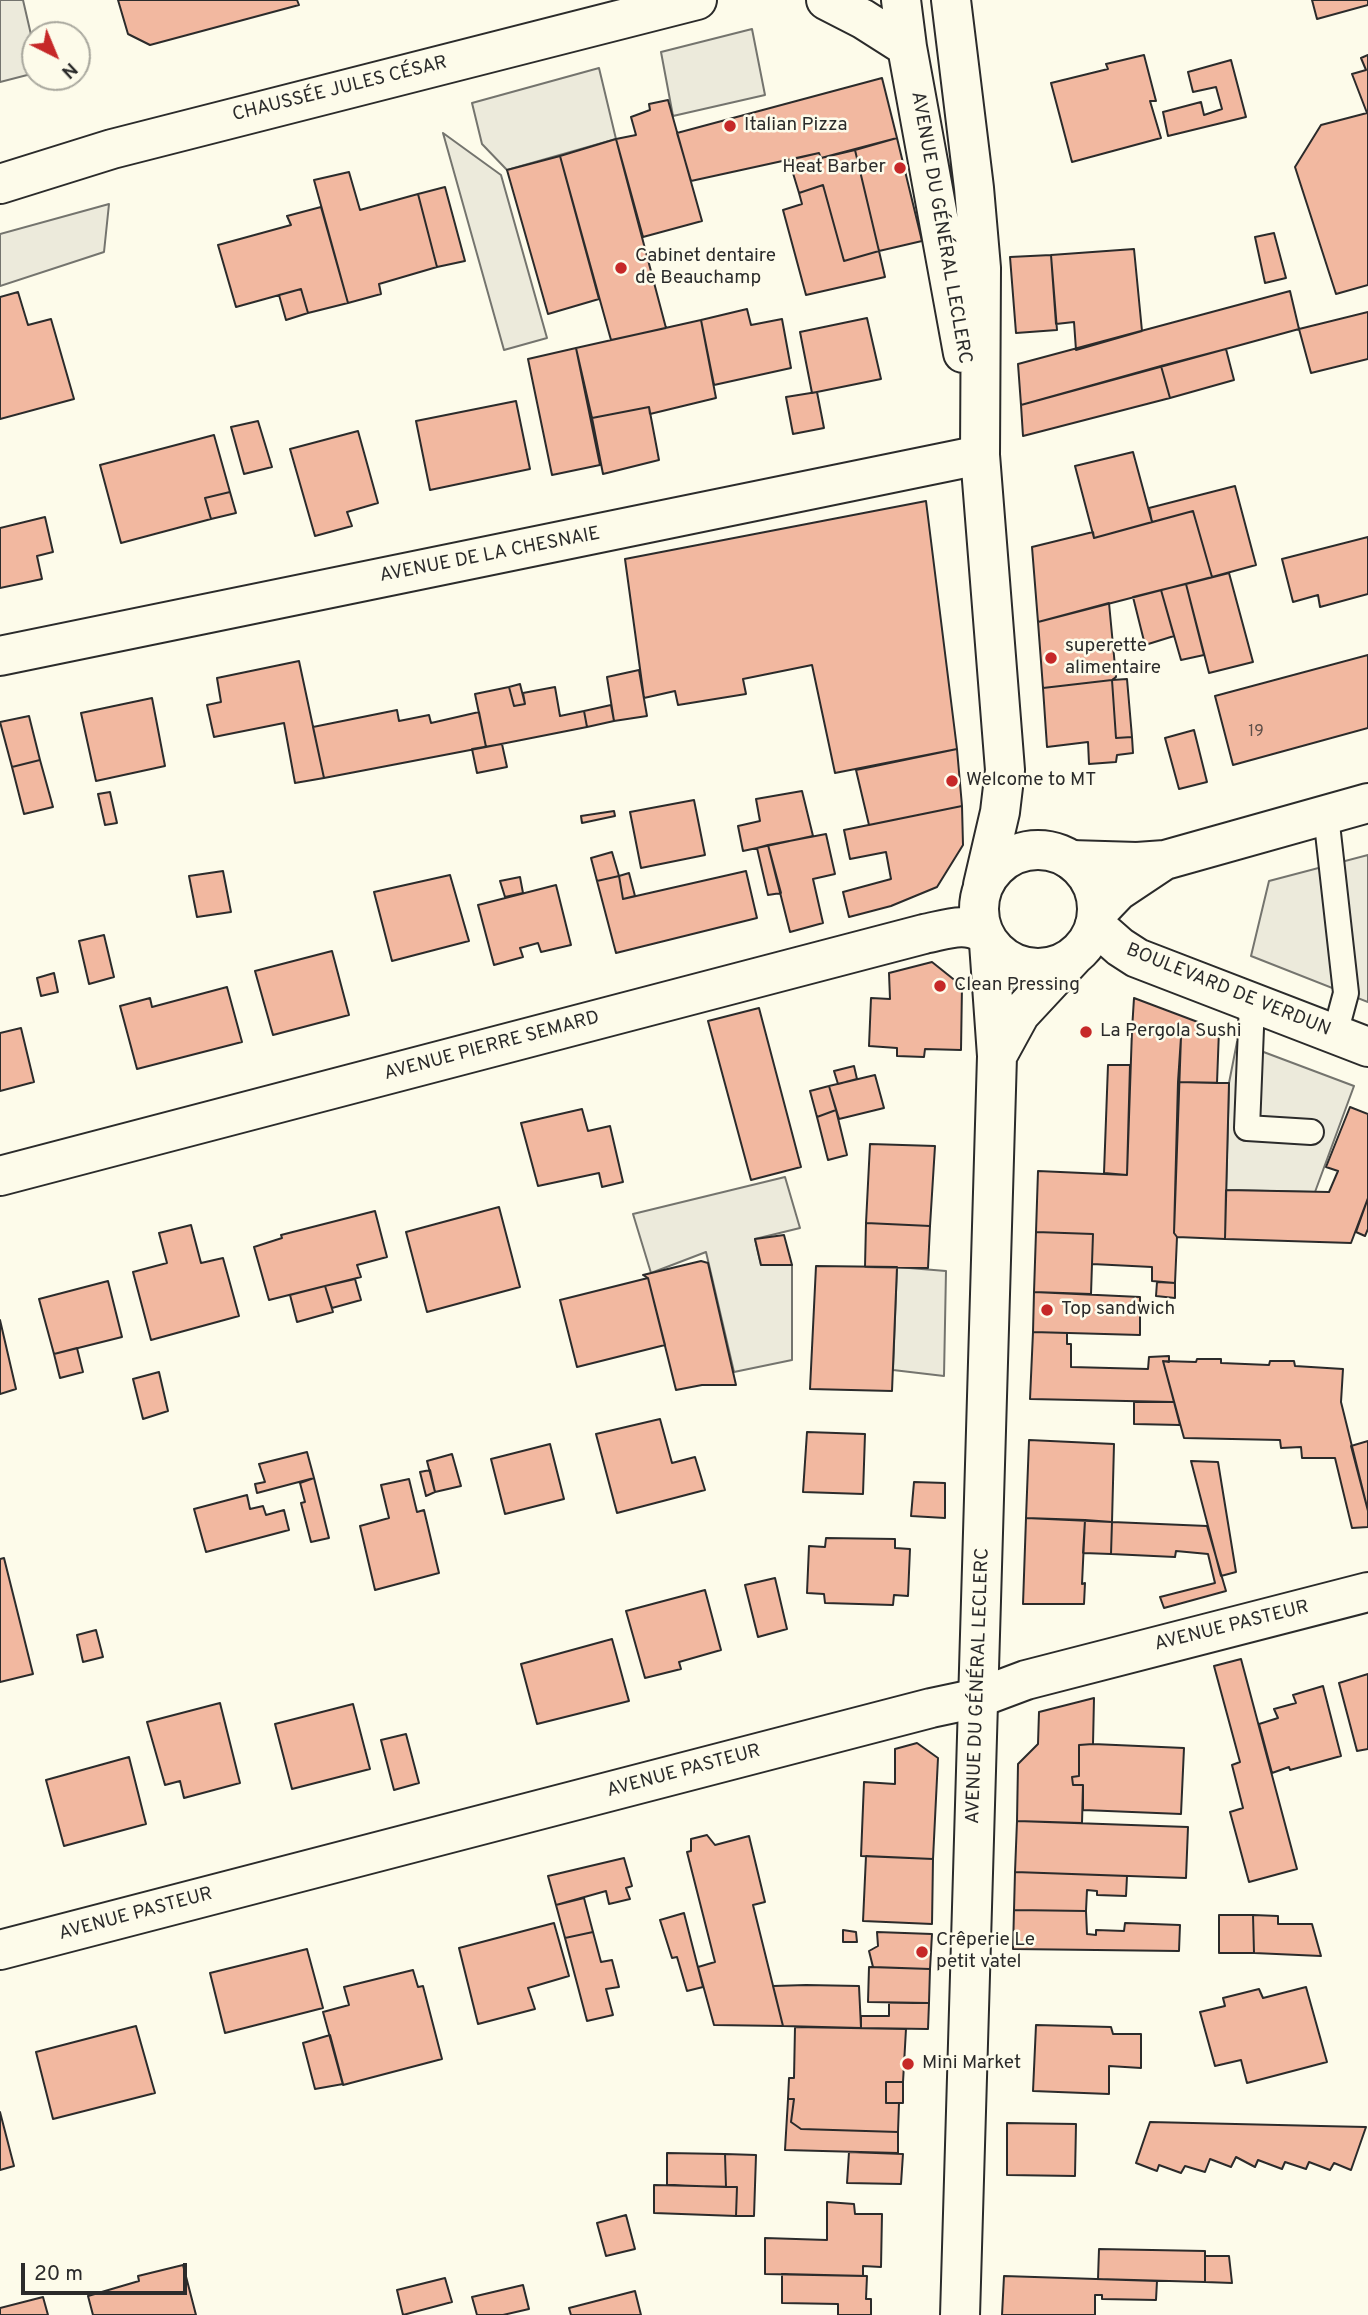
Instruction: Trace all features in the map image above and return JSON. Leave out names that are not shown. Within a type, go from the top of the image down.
[{"type":"main road","points":[[826,0],[863,19],[907,47]]},
{"type":"main road","name":"AVENUE DU GÉNÉRAL LECLERC","points":[[901,0],[907,47],[980,456]]},
{"type":"main road","name":"AVENUE DU GÉNÉRAL LECLERC","points":[[951,0],[981,268],[980,456],[1005,770],[1000,812],[983,885]]},
{"type":"main road","name":"CHAUSSÉE JULES CÉSAR","points":[[0,184],[112,149],[689,1]]},
{"type":"main road","name":"AVENUE DE LA CHESNAIE","points":[[0,656],[980,456]]},
{"type":"main road","name":"AVENUE DU GÉNÉRAL LECLERC","points":[[1005,770],[1012,791],[1025,814],[1066,857]]},
{"type":"main road","points":[[1165,860],[1118,891],[1089,931],[1053,967],[1032,968],[1012,963],[1003,958],[986,939],[978,915],[983,885],[996,867],[1015,854],[1038,849],[1066,857],[1136,862],[1165,860],[1368,803]]},
{"type":"main road","points":[[1066,857],[1089,878],[1097,901],[1089,931]]},
{"type":"main road","name":"AVENUE PIERRE SEMARD","points":[[0,1176],[924,934],[957,927],[976,929],[986,939]]},
{"type":"main road","name":"AVENUE DU GÉNÉRAL LECLERC","points":[[998,1056],[1020,1014],[1089,931]]},
{"type":"main road","name":"BOULEVARD DE VERDUN","points":[[1089,931],[1137,958],[1351,1040]]},
{"type":"main road","name":"AVENUE DU GÉNÉRAL LECLERC","points":[[960,2315],[998,1056],[986,939]]},
{"type":"main road","name":"AVENUE PASTEUR","points":[[0,1950],[978,1698],[1026,1680],[1368,1592]]},
{"type":"lane","points":[[1326,815],[1351,1040]]},
{"type":"lane","points":[[1252,1003],[1247,1128],[1311,1132]]},
{"type":"shaded area","points":[[0,0],[23,0],[28,21],[21,21],[21,77],[0,82]]},
{"type":"shaded area","points":[[752,29],[765,95],[673,116],[661,52]]},
{"type":"shaded area","points":[[599,68],[616,139],[507,170],[482,144],[472,103]]},
{"type":"shaded area","points":[[443,133],[501,175],[547,338],[504,350]]},
{"type":"shaded area","points":[[109,204],[104,252],[0,286],[0,234]]},
{"type":"shaded area","points":[[1368,855],[1368,1002],[1251,956],[1269,881]]},
{"type":"shaded area","points":[[1237,1042],[1354,1086],[1315,1192],[1226,1190],[1229,1083]]},
{"type":"shaded area","points":[[785,1177],[800,1228],[755,1239],[761,1265],[792,1265],[792,1360],[734,1372],[706,1252],[651,1273],[633,1214]]},
{"type":"shaded area","points":[[897,1267],[946,1271],[944,1376],[893,1370]]},
{"type":"building","points":[[118,0],[297,0],[299,5],[150,45],[128,34]]},
{"type":"building","points":[[1312,0],[1368,0],[1368,5],[1317,19]]},
{"type":"building","points":[[1144,55],[1156,101],[1150,101],[1161,138],[1072,162],[1051,83],[1108,69],[1106,64]]},
{"type":"building","points":[[1368,55],[1368,285],[1336,294],[1295,167],[1321,125],[1367,113],[1352,74],[1366,70],[1361,58]]},
{"type":"building","points":[[1231,60],[1246,117],[1168,136],[1163,112],[1201,102],[1204,115],[1222,109],[1216,87],[1193,92],[1188,72]]},
{"type":"building","points":[[882,78],[897,138],[821,158],[819,153],[691,181],[677,133]]},
{"type":"building","points":[[668,100],[702,221],[643,237],[616,139],[636,135],[631,117],[650,110],[649,104]]},
{"type":"building","points":[[897,138],[922,241],[879,251],[855,150]]},
{"type":"building","name":"Cabinet dentaire de Beauchamp","points":[[616,139],[666,328],[611,340],[560,156]]},
{"type":"building","points":[[855,150],[879,251],[844,261],[823,185],[799,193],[789,160],[819,153],[821,158]]},
{"type":"building","name":"Cabinet dentaire de Beauchamp","points":[[560,156],[599,299],[548,314],[507,170]]},
{"type":"building","points":[[349,172],[360,210],[418,194],[437,267],[379,284],[381,294],[348,303],[314,180]]},
{"type":"building","points":[[823,185],[844,261],[879,251],[885,277],[806,295],[783,210],[802,204],[799,193]]},
{"type":"building","points":[[445,187],[465,261],[437,267],[418,194]]},
{"type":"building","points":[[321,207],[348,303],[308,313],[301,289],[236,307],[218,245],[291,225],[287,216]]},
{"type":"building","points":[[1274,233],[1286,278],[1265,283],[1255,237]]},
{"type":"building","points":[[1134,249],[1142,331],[1076,350],[1074,322],[1056,324],[1051,255]]},
{"type":"building","points":[[1051,255],[1057,330],[1016,333],[1010,257]]},
{"type":"building","points":[[301,289],[308,313],[286,320],[279,295]]},
{"type":"building","points":[[1290,291],[1299,329],[1021,405],[1018,364]]},
{"type":"building","points":[[18,292],[28,325],[51,319],[74,399],[0,419],[0,297]]},
{"type":"building","points":[[747,309],[751,325],[782,319],[791,368],[714,385],[701,320]]},
{"type":"building","points":[[1368,312],[1368,359],[1311,373],[1299,329]]},
{"type":"building","points":[[867,318],[881,379],[812,393],[800,332]]},
{"type":"building","points":[[701,320],[716,398],[650,414],[649,407],[592,418],[576,348]]},
{"type":"building","points":[[576,348],[600,465],[552,475],[528,359]]},
{"type":"building","points":[[1226,349],[1234,380],[1170,398],[1161,366]]},
{"type":"building","points":[[1161,366],[1170,398],[1023,436],[1021,405]]},
{"type":"building","points":[[817,392],[824,428],[793,434],[786,397]]},
{"type":"building","points":[[516,401],[530,469],[430,490],[416,421]]},
{"type":"building","points":[[649,407],[659,460],[603,474],[592,418]]},
{"type":"building","points":[[258,421],[272,467],[244,474],[231,427]]},
{"type":"building","points":[[358,431],[378,503],[347,512],[352,526],[315,536],[290,449]]},
{"type":"building","points":[[214,435],[230,492],[205,498],[211,519],[121,543],[100,465]]},
{"type":"building","points":[[1133,452],[1152,522],[1094,538],[1075,466]]},
{"type":"building","points":[[1235,486],[1256,565],[1212,577],[1193,511],[1152,522],[1149,508]]},
{"type":"building","points":[[230,492],[236,513],[211,519],[205,498]]},
{"type":"building","points":[[926,501],[957,749],[835,773],[812,665],[743,679],[746,694],[678,705],[675,691],[644,698],[625,559]]},
{"type":"building","points":[[1193,511],[1212,577],[1038,622],[1032,547],[1093,532],[1094,538]]},
{"type":"building","points":[[45,517],[53,552],[37,556],[42,579],[0,588],[0,528]]},
{"type":"building","points":[[1368,537],[1368,594],[1320,607],[1318,595],[1293,602],[1282,559]]},
{"type":"building","points":[[1229,573],[1253,662],[1209,673],[1186,584]]},
{"type":"building","points":[[1186,584],[1204,655],[1181,660],[1161,590]]},
{"type":"building","points":[[1161,590],[1174,636],[1145,645],[1133,597]]},
{"type":"building","points":[[1109,603],[1116,677],[1112,680],[1043,688],[1038,622]]},
{"type":"building","points":[[1368,655],[1368,728],[1233,765],[1215,696]]},
{"type":"building","points":[[299,661],[324,778],[295,783],[284,723],[214,737],[207,705],[221,702],[217,678]]},
{"type":"building","points":[[639,670],[647,716],[614,721],[607,677]]},
{"type":"building","points":[[1127,679],[1132,737],[1116,738],[1112,680]]},
{"type":"building","points":[[1112,680],[1116,738],[1132,737],[1133,753],[1117,755],[1116,762],[1089,764],[1088,742],[1047,747],[1043,688]]},
{"type":"building","points":[[520,684],[525,704],[514,706],[509,687]]},
{"type":"building","points":[[509,687],[514,706],[525,704],[523,693],[555,687],[560,716],[584,711],[587,727],[486,747],[475,694]]},
{"type":"building","points":[[152,698],[165,766],[96,781],[81,713]]},
{"type":"building","points":[[611,705],[614,721],[587,727],[584,711]]},
{"type":"building","points":[[397,710],[399,721],[429,715],[431,723],[479,712],[486,747],[324,778],[313,727]]},
{"type":"building","points":[[29,716],[40,760],[12,767],[0,722]]},
{"type":"building","points":[[1194,730],[1207,782],[1179,789],[1165,738]]},
{"type":"building","points":[[502,744],[507,767],[477,773],[472,749]]},
{"type":"building","points":[[957,749],[962,806],[869,825],[856,770]]},
{"type":"building","points":[[40,760],[53,807],[24,814],[12,767]]},
{"type":"building","points":[[802,791],[813,836],[743,851],[738,826],[760,821],[756,799]]},
{"type":"building","points":[[110,792],[117,823],[105,825],[98,794]]},
{"type":"building","points":[[694,800],[705,855],[641,868],[630,812]]},
{"type":"building","points":[[962,806],[963,845],[937,887],[891,906],[849,917],[843,892],[891,879],[886,852],[850,859],[844,830]]},
{"type":"building","points":[[614,811],[615,816],[582,823],[581,816]]},
{"type":"building","points":[[826,834],[835,874],[813,879],[823,923],[790,932],[768,845]]},
{"type":"building","points":[[768,845],[781,893],[768,895],[757,848]]},
{"type":"building","points":[[612,852],[619,876],[597,881],[591,858]]},
{"type":"building","points":[[223,871],[231,912],[197,917],[189,876]]},
{"type":"building","points":[[746,871],[757,918],[616,953],[597,881],[619,876],[623,899]]},
{"type":"building","points":[[629,873],[635,896],[623,899],[619,876]]},
{"type":"building","points":[[450,875],[469,941],[392,961],[374,892]]},
{"type":"building","points":[[520,877],[523,893],[505,897],[500,881]]},
{"type":"building","points":[[556,885],[571,945],[541,952],[538,943],[520,948],[523,957],[494,965],[478,905]]},
{"type":"building","points":[[104,935],[114,977],[89,984],[79,941]]},
{"type":"building","points":[[332,951],[349,1015],[273,1035],[255,971]]},
{"type":"building","points":[[932,962],[962,986],[961,1050],[925,1049],[924,1057],[897,1056],[897,1048],[869,1046],[871,998],[890,999],[889,973]]},
{"type":"building","points":[[54,973],[58,992],[41,996],[37,978]]},
{"type":"building","points":[[227,987],[242,1042],[137,1069],[120,1006],[150,998],[152,1007]]},
{"type":"building","points":[[1134,998],[1219,1030],[1217,1083],[1178,1082],[1181,1037],[1161,1029],[1132,1030]]},
{"type":"building","points":[[759,1008],[801,1167],[751,1180],[708,1021]]},
{"type":"building","points":[[21,1028],[34,1082],[0,1091],[0,1033]]},
{"type":"building","points":[[1161,1029],[1181,1037],[1174,1233],[1177,1237],[1175,1283],[1152,1281],[1152,1267],[1092,1264],[1093,1234],[1036,1232],[1038,1171],[1127,1175],[1132,1030]]},
{"type":"building","points":[[1108,1065],[1130,1065],[1127,1175],[1104,1173]]},
{"type":"building","points":[[854,1066],[857,1079],[838,1084],[834,1071]]},
{"type":"building","points":[[875,1075],[884,1108],[839,1119],[829,1086]]},
{"type":"building","points":[[1178,1082],[1229,1083],[1225,1239],[1177,1237],[1174,1233]]},
{"type":"building","points":[[829,1086],[836,1110],[817,1117],[810,1091]]},
{"type":"building","points":[[1350,1107],[1368,1114],[1368,1198],[1351,1243],[1225,1239],[1226,1190],[1329,1192],[1338,1171],[1326,1167]]},
{"type":"building","points":[[582,1109],[588,1131],[610,1126],[623,1182],[602,1187],[599,1173],[538,1186],[521,1123]]},
{"type":"building","points":[[836,1110],[847,1155],[828,1160],[817,1117]]},
{"type":"building","points":[[870,1144],[935,1146],[930,1226],[866,1223]]},
{"type":"building","points":[[1368,1198],[1368,1229],[1365,1236],[1356,1232]]},
{"type":"building","points":[[499,1207],[520,1287],[427,1312],[406,1232]]},
{"type":"building","points":[[375,1211],[387,1257],[357,1265],[361,1277],[269,1300],[254,1247],[282,1238],[281,1235]]},
{"type":"building","points":[[866,1223],[930,1226],[928,1268],[865,1267]]},
{"type":"building","points":[[191,1225],[201,1263],[223,1258],[239,1316],[151,1340],[133,1272],[167,1263],[159,1233]]},
{"type":"building","points":[[1036,1232],[1093,1234],[1091,1294],[1034,1292]]},
{"type":"building","points":[[784,1235],[792,1265],[761,1265],[755,1239]]},
{"type":"building","points":[[701,1261],[708,1263],[736,1385],[702,1385],[676,1390],[648,1278],[643,1275]]},
{"type":"building","points":[[816,1266],[897,1267],[892,1391],[810,1389]]},
{"type":"building","points":[[648,1278],[665,1345],[577,1367],[560,1300]]},
{"type":"building","points":[[355,1279],[361,1300],[332,1308],[325,1286]]},
{"type":"building","points":[[108,1281],[122,1337],[54,1354],[39,1299]]},
{"type":"building","points":[[1157,1282],[1175,1283],[1175,1298],[1156,1296]]},
{"type":"building","points":[[325,1286],[333,1312],[297,1322],[290,1295]]},
{"type":"building","points":[[1034,1292],[1140,1297],[1140,1335],[1033,1332]]},
{"type":"building","points":[[0,1320],[16,1389],[0,1394]]},
{"type":"building","points":[[1033,1332],[1067,1333],[1067,1344],[1071,1344],[1071,1367],[1148,1369],[1149,1357],[1169,1356],[1169,1362],[1163,1361],[1174,1402],[1030,1399]]},
{"type":"building","points":[[77,1348],[83,1372],[60,1378],[54,1354]]},
{"type":"building","points":[[1197,1359],[1269,1365],[1270,1361],[1294,1361],[1295,1366],[1343,1369],[1341,1402],[1368,1511],[1368,1527],[1352,1528],[1335,1458],[1302,1458],[1301,1447],[1281,1448],[1280,1440],[1184,1438],[1163,1361],[1196,1362]]},
{"type":"building","points":[[159,1372],[168,1411],[143,1419],[133,1379]]},
{"type":"building","points":[[1134,1402],[1174,1402],[1180,1425],[1134,1424]]},
{"type":"building","points":[[660,1419],[672,1463],[695,1457],[705,1490],[617,1513],[596,1434]]},
{"type":"building","points":[[807,1432],[865,1434],[863,1494],[803,1492]]},
{"type":"building","points":[[1029,1440],[1114,1444],[1112,1522],[1026,1518]]},
{"type":"building","points":[[1368,1441],[1368,1511],[1351,1446]]},
{"type":"building","points":[[550,1444],[564,1499],[505,1514],[491,1459]]},
{"type":"building","points":[[307,1452],[314,1478],[257,1493],[255,1484],[265,1482],[259,1464]]},
{"type":"building","points":[[452,1454],[461,1486],[435,1492],[427,1461]]},
{"type":"building","points":[[1191,1461],[1218,1462],[1236,1572],[1221,1576]]},
{"type":"building","points":[[430,1470],[435,1492],[426,1496],[420,1472]]},
{"type":"building","points":[[314,1478],[329,1538],[311,1542],[301,1503],[305,1502],[300,1483]]},
{"type":"building","points":[[409,1479],[417,1512],[424,1510],[439,1573],[375,1590],[360,1526],[389,1518],[381,1485]]},
{"type":"building","points":[[914,1482],[945,1483],[945,1518],[911,1516]]},
{"type":"building","points":[[247,1495],[250,1509],[263,1506],[266,1515],[284,1510],[289,1530],[206,1552],[194,1509]]},
{"type":"building","points":[[1026,1518],[1085,1520],[1082,1584],[1085,1583],[1084,1604],[1023,1604]]},
{"type":"building","points":[[1085,1520],[1112,1522],[1111,1554],[1083,1553]]},
{"type":"building","points":[[1112,1522],[1207,1526],[1226,1591],[1164,1608],[1160,1597],[1215,1583],[1208,1554],[1176,1551],[1175,1557],[1111,1554]]},
{"type":"building","points":[[826,1538],[895,1539],[895,1548],[910,1549],[908,1596],[894,1595],[893,1605],[825,1603],[824,1594],[807,1593],[809,1546],[825,1547]]},
{"type":"building","points":[[4,1558],[33,1674],[0,1682],[0,1559]]},
{"type":"building","points":[[775,1578],[787,1629],[758,1637],[745,1585]]},
{"type":"building","points":[[705,1590],[721,1650],[679,1662],[681,1669],[645,1678],[626,1611]]},
{"type":"building","points":[[96,1630],[103,1657],[83,1662],[77,1635]]},
{"type":"building","points":[[612,1639],[629,1701],[537,1724],[521,1664]]},
{"type":"building","points":[[1241,1659],[1297,1869],[1249,1882],[1230,1812],[1243,1808],[1232,1765],[1240,1762],[1214,1666]]},
{"type":"building","points":[[1368,1674],[1368,1749],[1357,1751],[1339,1683]]},
{"type":"building","points":[[1323,1686],[1341,1756],[1272,1773],[1259,1724],[1278,1718],[1274,1709],[1296,1703],[1293,1695]]},
{"type":"building","points":[[1094,1698],[1093,1744],[1079,1745],[1079,1776],[1072,1777],[1073,1785],[1083,1785],[1082,1823],[1017,1821],[1018,1764],[1038,1744],[1039,1712]]},
{"type":"building","points":[[220,1703],[240,1783],[184,1798],[180,1781],[165,1785],[147,1722]]},
{"type":"building","points":[[353,1704],[370,1769],[292,1789],[275,1724]]},
{"type":"building","points":[[406,1734],[419,1783],[394,1790],[381,1740]]},
{"type":"building","points":[[917,1743],[938,1758],[933,1859],[861,1856],[864,1782],[895,1784],[895,1749]]},
{"type":"building","points":[[1079,1745],[1184,1748],[1181,1814],[1083,1810],[1083,1785],[1073,1785],[1072,1777],[1079,1776]]},
{"type":"building","points":[[129,1757],[146,1824],[64,1846],[46,1780]]},
{"type":"building","points":[[1017,1821],[1188,1827],[1186,1878],[1015,1872]]},
{"type":"building","points":[[707,1835],[715,1845],[749,1836],[765,1902],[753,1905],[783,2026],[714,2025],[698,1967],[715,1962],[687,1852],[691,1851],[691,1839]]},
{"type":"building","points":[[866,1856],[933,1859],[932,1924],[863,1921]]},
{"type":"building","points":[[624,1858],[632,1886],[626,1888],[630,1899],[609,1904],[606,1891],[556,1905],[548,1876]]},
{"type":"building","points":[[1015,1872],[1127,1876],[1126,1896],[1097,1895],[1097,1891],[1087,1890],[1086,1911],[1014,1910]]},
{"type":"building","points":[[584,1898],[593,1932],[565,1938],[556,1905]]},
{"type":"building","points":[[1014,1910],[1086,1911],[1087,1934],[1096,1935],[1096,1930],[1124,1931],[1125,1923],[1180,1925],[1179,1951],[1013,1949]]},
{"type":"building","points":[[684,1913],[703,1987],[687,1991],[677,1957],[672,1958],[660,1920]]},
{"type":"building","points":[[1219,1915],[1253,1915],[1254,1953],[1219,1953]]},
{"type":"building","points":[[1253,1915],[1278,1916],[1278,1924],[1312,1924],[1321,1956],[1254,1953]]},
{"type":"building","points":[[554,1923],[569,1976],[528,1988],[535,2009],[478,2024],[459,1948]]},
{"type":"building","points":[[843,1930],[856,1932],[857,1942],[843,1942]]},
{"type":"building","points":[[593,1932],[601,1962],[612,1960],[619,1987],[606,1989],[613,2015],[587,2021],[565,1938]]},
{"type":"building","points":[[877,1932],[932,1934],[930,1969],[873,1967],[869,1951],[878,1946]]},
{"type":"building","points":[[307,1949],[323,2008],[225,2033],[210,1973]]},
{"type":"building","points":[[869,1967],[930,1969],[929,2003],[868,2002]]},
{"type":"building","points":[[413,1970],[418,1987],[423,1986],[442,2059],[343,2085],[323,2012],[349,2005],[344,1987]]},
{"type":"building","points":[[773,1986],[859,1986],[861,2028],[783,2026]]},
{"type":"building","points":[[1306,1987],[1327,2062],[1247,2083],[1241,2060],[1215,2066],[1200,2012],[1225,2006],[1223,1998],[1259,1989],[1263,1998]]},
{"type":"building","points":[[889,2003],[929,2003],[928,2029],[861,2028],[861,2016],[889,2016]]},
{"type":"building","points":[[1036,2025],[1111,2027],[1113,2034],[1141,2034],[1141,2068],[1109,2066],[1109,2094],[1033,2091]]},
{"type":"building","points":[[136,2026],[155,2093],[53,2119],[36,2052]]},
{"type":"building","points":[[795,2027],[906,2029],[903,2082],[886,2082],[886,2103],[899,2103],[898,2132],[801,2129],[791,2122],[794,2099],[788,2099],[789,2078],[794,2078]]},
{"type":"building","points":[[330,2035],[343,2084],[315,2089],[303,2043]]},
{"type":"building","points":[[886,2082],[903,2082],[903,2103],[886,2103]]},
{"type":"building","points":[[788,2099],[794,2099],[791,2122],[801,2129],[898,2132],[898,2153],[785,2150]]},
{"type":"building","points":[[0,2112],[14,2166],[0,2170]]},
{"type":"building","points":[[1150,2122],[1366,2127],[1351,2170],[1334,2163],[1330,2170],[1309,2162],[1306,2169],[1285,2162],[1282,2169],[1258,2160],[1255,2167],[1236,2157],[1231,2167],[1210,2159],[1205,2172],[1185,2166],[1181,2173],[1159,2165],[1157,2171],[1136,2163]]},
{"type":"building","points":[[1007,2123],[1076,2124],[1075,2176],[1007,2175]]},
{"type":"building","points":[[849,2152],[903,2154],[901,2184],[847,2183]]},
{"type":"building","points":[[667,2153],[725,2154],[726,2187],[667,2185]]},
{"type":"building","points":[[725,2154],[756,2155],[754,2216],[736,2216],[737,2187],[726,2187]]},
{"type":"building","points":[[654,2185],[737,2187],[736,2216],[654,2213]]},
{"type":"building","points":[[827,2202],[854,2204],[855,2214],[882,2214],[881,2267],[863,2266],[863,2276],[765,2274],[765,2238],[827,2240]]},
{"type":"building","points":[[626,2215],[635,2249],[606,2256],[597,2223]]},
{"type":"building","points":[[1099,2249],[1205,2251],[1205,2282],[1098,2279]]},
{"type":"building","points":[[1205,2256],[1229,2256],[1232,2283],[1205,2282]]},
{"type":"building","points":[[183,2265],[196,2315],[93,2315],[88,2296],[139,2281],[138,2276]]},
{"type":"building","points":[[782,2274],[867,2276],[866,2299],[871,2299],[871,2315],[838,2315],[838,2304],[782,2303]]},
{"type":"building","points":[[1004,2276],[1157,2281],[1156,2300],[1102,2299],[1102,2295],[1095,2295],[1095,2315],[1002,2315]]},
{"type":"building","points":[[445,2278],[452,2302],[403,2315],[397,2290]]},
{"type":"building","points":[[523,2285],[529,2309],[503,2315],[477,2315],[472,2297]]},
{"type":"building","points":[[635,2291],[641,2315],[571,2315],[569,2308]]},
{"type":"building","points":[[43,2297],[48,2315],[0,2315],[0,2308]]},
{"type":"place","name":"Italian Pizza","points":[[730,126]]},
{"type":"place","name":"Heat Barber","points":[[900,168]]},
{"type":"place","name":"Cabinet dentaire de Beauchamp","points":[[621,268]]},
{"type":"place","name":"superette alimentaire","points":[[1051,658]]},
{"type":"place","name":"Welcome to MT","points":[[952,781]]},
{"type":"place","name":"Clean Pressing","points":[[940,986]]},
{"type":"place","name":"La Pergola Sushi","points":[[1086,1032]]},
{"type":"place","name":"Top sandwich","points":[[1047,1310]]},
{"type":"place","name":"Crêperie Le petit vatel","points":[[922,1952]]},
{"type":"place","name":"Mini Market","points":[[908,2064]]}]
